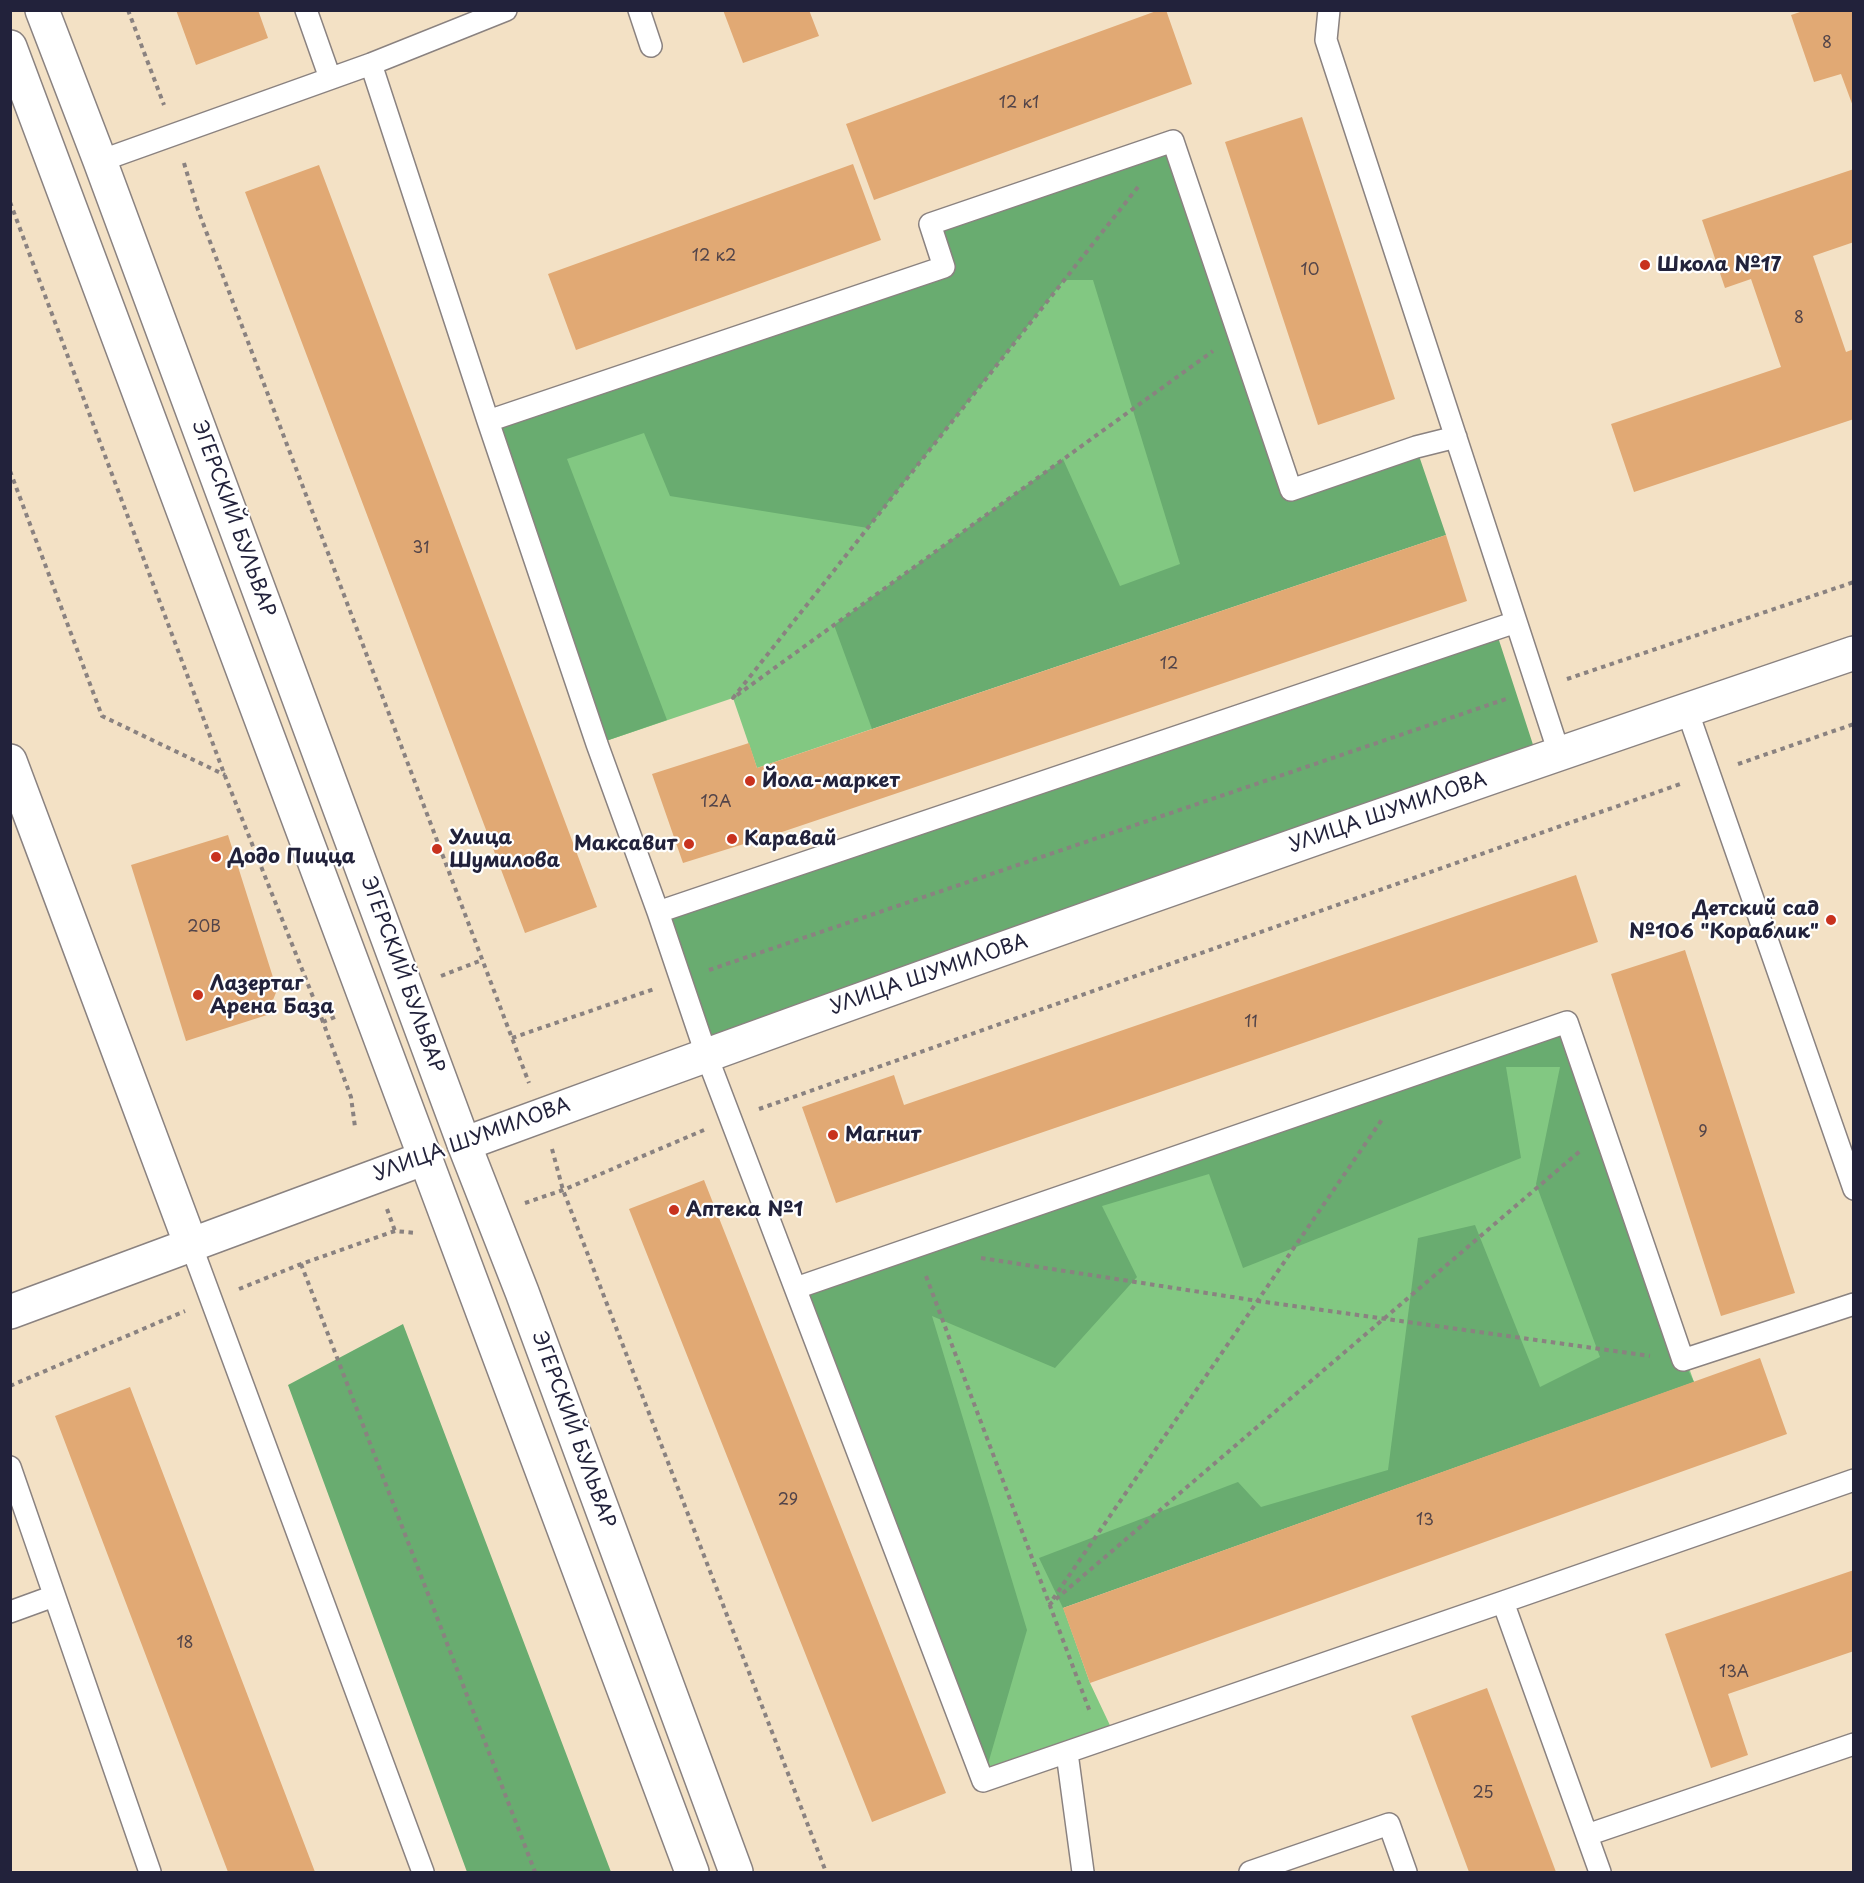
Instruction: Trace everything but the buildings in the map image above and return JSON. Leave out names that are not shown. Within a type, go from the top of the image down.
[{"type":"main road","name":"ЭГЕРСКИЙ БУЛЬВАР","points":[[42,10],[464,1144],[522,1292],[736,1872]]},
{"type":"main road","points":[[10,47],[692,1872]]},
{"type":"main road","points":[[59,176],[100,161]]},
{"type":"main road","name":"УЛИЦА ШУМИЛОВА","points":[[10,1312],[706,1054],[1559,753],[1854,653]]},
{"type":"main road","points":[[10,760],[191,1245]]},
{"type":"lane","points":[[306,10],[330,78]]},
{"type":"lane","points":[[100,161],[371,64],[506,10]]},
{"type":"lane","points":[[639,10],[651,46]]},
{"type":"lane","points":[[1329,10],[1326,40],[1559,753]]},
{"type":"lane","points":[[371,64],[597,744],[658,912],[706,1054],[983,1781],[1854,1480]]},
{"type":"lane","points":[[488,421],[944,267],[930,224],[1173,141],[1291,490],[1416,447],[1456,437]]},
{"type":"lane","points":[[658,912],[1516,622]]},
{"type":"lane","points":[[1687,710],[1852,1180]]},
{"type":"lane","points":[[796,1288],[1567,1022],[1683,1360],[1854,1304]]},
{"type":"lane","points":[[191,1245],[423,1872]]},
{"type":"lane","points":[[10,1467],[150,1872]]},
{"type":"lane","points":[[10,1612],[54,1596]]},
{"type":"lane","points":[[1503,1602],[1600,1872]]},
{"type":"lane","points":[[1587,1835],[1854,1744]]},
{"type":"lane","points":[[1067,1753],[1083,1872]]},
{"type":"lane","points":[[1250,1872],[1389,1824],[1406,1872]]},
{"type":"path","points":[[128,10],[175,135],[198,210],[531,1088]]},
{"type":"path","points":[[1173,141],[733,698],[1238,333]]},
{"type":"path","points":[[10,202],[225,776],[351,1097],[355,1127]]},
{"type":"path","points":[[10,471],[102,716],[225,776]]},
{"type":"path","points":[[512,1038],[1854,582]]},
{"type":"path","points":[[520,1206],[731,1119],[1854,724]]},
{"type":"path","points":[[440,976],[482,960]]},
{"type":"path","points":[[323,1022],[339,1016]]},
{"type":"path","points":[[1049,1605],[1412,1075]]},
{"type":"path","points":[[1049,1605],[1605,1130]]},
{"type":"path","points":[[551,1145],[563,1190],[826,1872]]},
{"type":"path","points":[[385,1203],[394,1231]]},
{"type":"path","points":[[915,1247],[1101,1741]]},
{"type":"path","points":[[974,1257],[1683,1360]]},
{"type":"path","points":[[300,1264],[535,1872]]},
{"type":"green space","points":[[1173,141],[1291,489],[1416,447],[872,729],[757,768],[733,698],[597,744],[488,421],[944,268]]},
{"type":"green space","points":[[1173,141],[1291,489],[1416,447],[1446,535],[872,729],[834,625],[1063,459],[1120,586],[1180,564],[1093,280],[1064,280],[868,528],[670,496],[644,433],[567,459],[667,720],[597,744],[488,421],[944,268],[930,224]]},
{"type":"green space","points":[[1495,628],[1538,760],[706,1054],[658,912]]},
{"type":"green space","points":[[1567,1022],[1694,1382],[1063,1607],[1090,1683],[1115,1736],[983,1781],[796,1288]]},
{"type":"green space","points":[[1567,1022],[1683,1360],[1694,1382],[1063,1608],[1039,1558],[1238,1482],[1261,1507],[1388,1470],[1418,1238],[1475,1225],[1540,1387],[1600,1357],[1536,1184],[1560,1067],[1506,1067],[1521,1158],[1243,1268],[1209,1174],[1102,1206],[1137,1277],[1055,1368],[932,1316],[1027,1630],[983,1781],[796,1288]]},
{"type":"green space","points":[[403,1324],[611,1872],[467,1872],[288,1385]]},
{"type":"place","name":"Школа №17","points":[[1645,265]]},
{"type":"place","name":"Йола-маркет","points":[[750,781]]},
{"type":"place","name":"Каравай","points":[[732,839]]},
{"type":"place","name":"Максавит","points":[[689,844]]},
{"type":"place","name":"Улица Шумилова","points":[[437,849]]},
{"type":"place","name":"Додо Пицца","points":[[216,857]]},
{"type":"place","name":"Детский сад №106 \"Кораблик\"","points":[[1831,920]]},
{"type":"place","name":"Лазертаг Арена База","points":[[198,995]]},
{"type":"place","name":"Магнит","points":[[833,1135]]},
{"type":"place","name":"Аптека №1","points":[[674,1210]]}]
